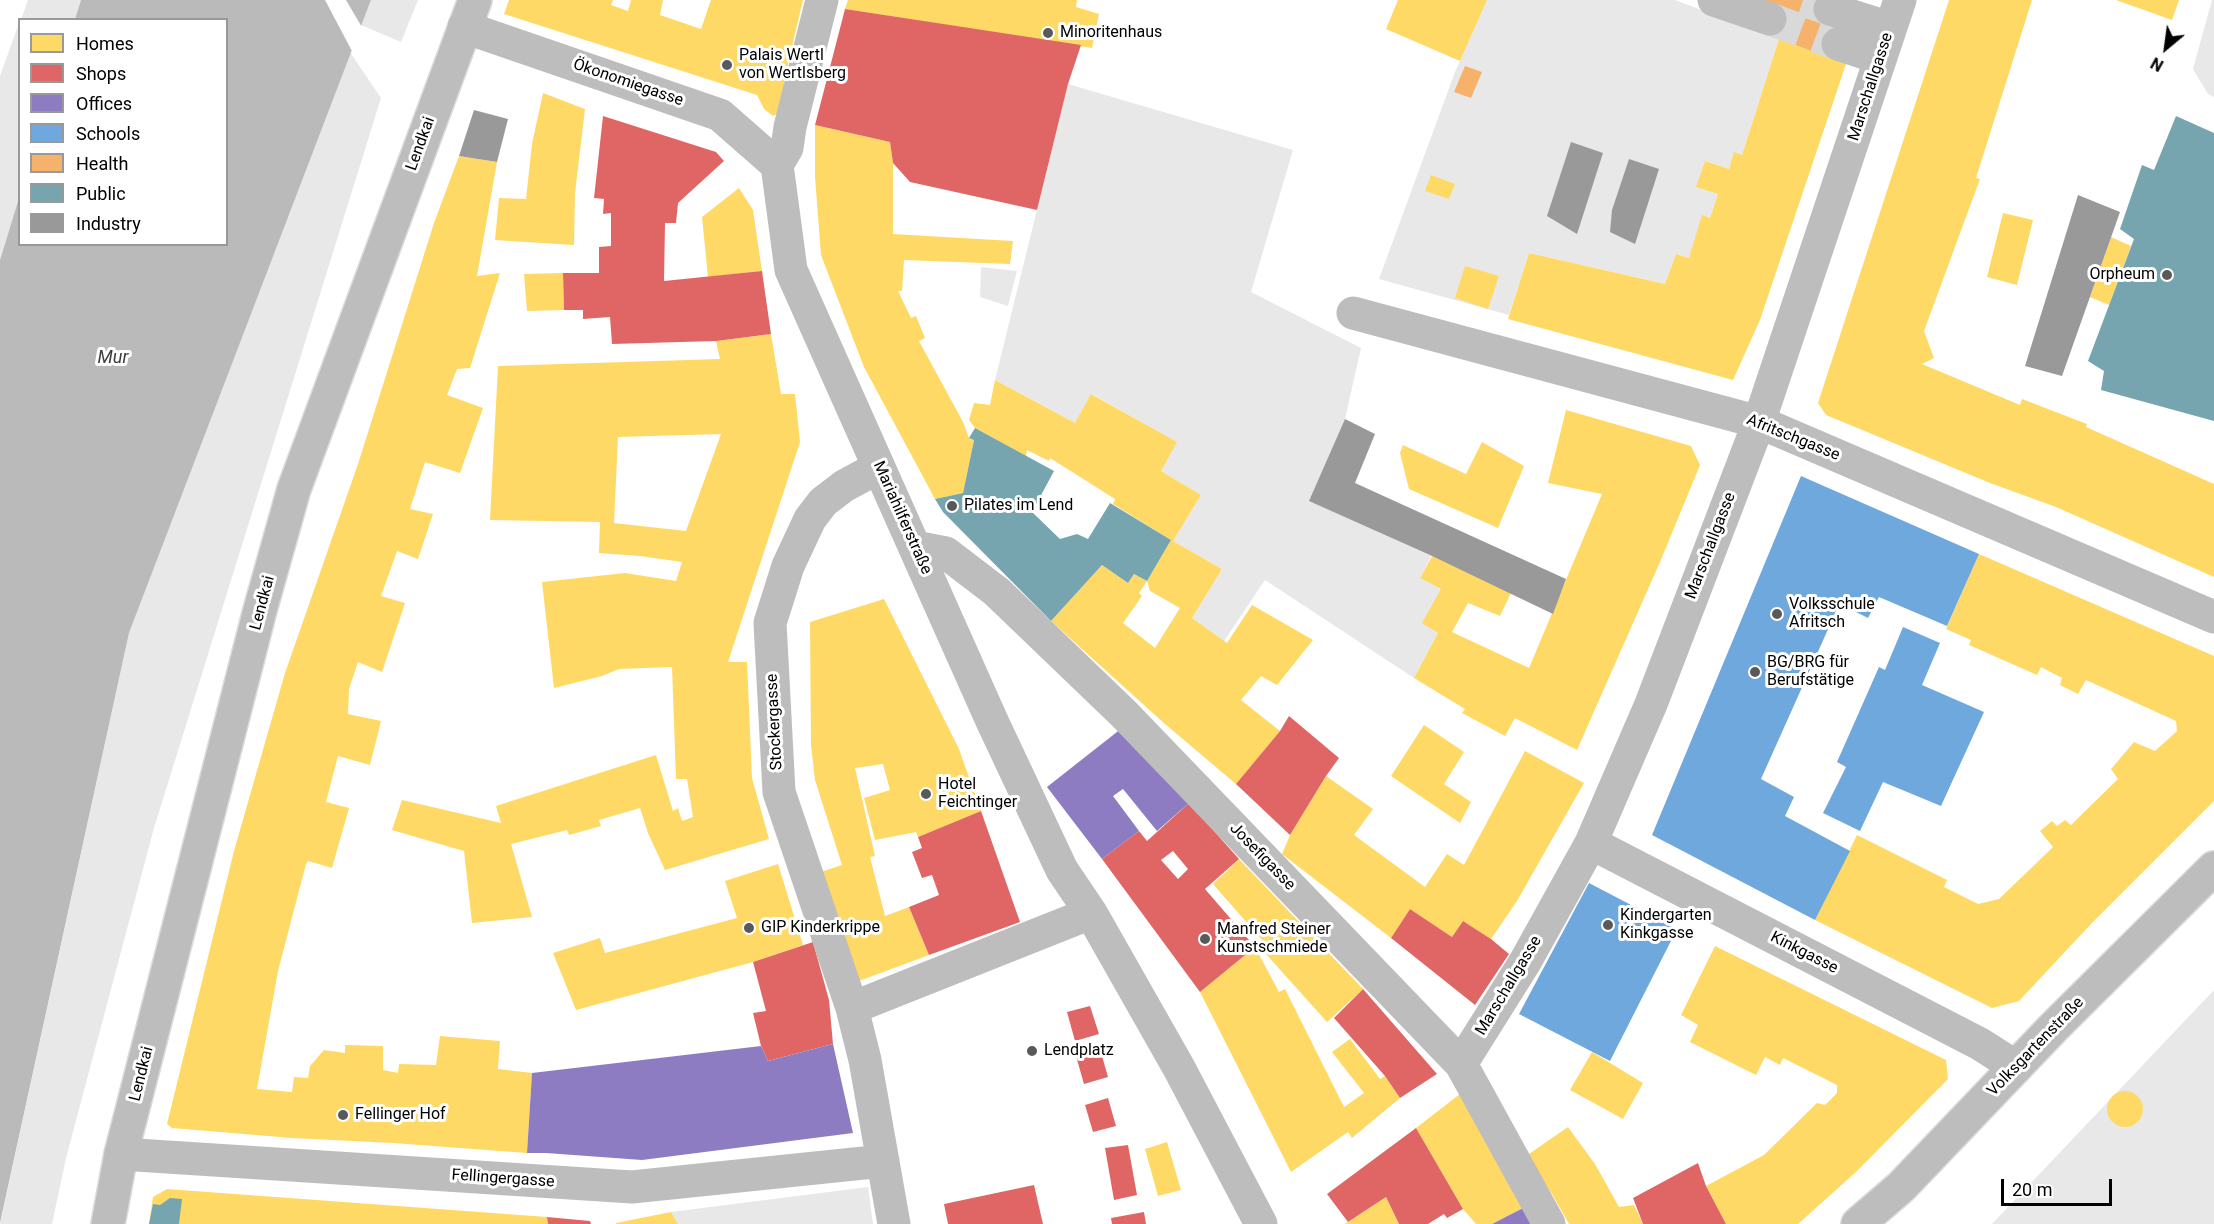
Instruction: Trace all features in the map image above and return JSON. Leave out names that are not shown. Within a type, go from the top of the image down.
[{"type":"street","points":[[777,165],[806,112],[822,0]]},
{"type":"street","points":[[1714,0],[1770,19]]},
{"type":"street","points":[[1830,9],[1895,14]]},
{"type":"street","name":"Ökonomiegasse","points":[[470,14],[720,115],[777,165]]},
{"type":"street","name":"Lendkai","points":[[108,1224],[121,1154],[260,610],[294,489],[470,14]]},
{"type":"street","name":"Marschallgasse","points":[[1461,1064],[1525,962],[1591,843],[1651,704],[1759,422],[1895,14]]},
{"type":"street","points":[[1838,44],[1880,58]]},
{"type":"street","name":"Mariahilferstraße","points":[[777,165],[791,270],[992,721],[1062,870],[1091,913]]},
{"type":"street","name":"Afritschgasse","points":[[1353,314],[1759,422],[2214,617]]},
{"type":"street","name":"Stockergasse","points":[[852,1008],[779,792],[770,623],[788,566],[810,519],[823,502],[844,486],[879,467]]},
{"type":"street","name":"Josefigasse","points":[[915,548],[946,553],[997,592],[1124,714],[1461,1064],[1549,1224]]},
{"type":"street","name":"Kinkgasse","points":[[1591,843],[1969,1039],[2016,1067]]},
{"type":"street","name":"Volksgartenstraße","points":[[1858,1224],[1901,1187],[2016,1067],[2214,868]]},
{"type":"street","points":[[894,1224],[865,1060],[852,1008],[1091,913],[1179,1068],[1261,1224]]},
{"type":"street","name":"Fellingergasse","points":[[121,1154],[632,1187],[883,1161]]},
{"type":"shaded area","points":[[28,0],[81,0],[75,18],[22,18]]},
{"type":"shaded area","points":[[371,0],[418,0],[401,42],[361,25]]},
{"type":"shaded area","points":[[1487,0],[1675,0],[1779,39],[1742,155],[1734,153],[1729,169],[1705,161],[1697,187],[1718,194],[1710,218],[1689,258],[1676,254],[1665,284],[1529,253],[1509,315],[1379,279],[1455,72]]},
{"type":"shaded area","points":[[2212,0],[2214,0],[2214,97],[2208,94],[2193,69]]},
{"type":"shaded area","points":[[18,26],[18,201],[0,260],[0,76]]},
{"type":"shaded area","points":[[350,52],[381,98],[154,828],[66,1158],[52,1224],[0,1224],[129,633]]},
{"type":"shaded area","points":[[1068,84],[1293,150],[1251,292],[1361,348],[1345,419],[1310,501],[1431,556],[1420,578],[1441,589],[1438,633],[1414,678],[1265,580],[1224,641],[1192,618],[1222,569],[1173,541],[1201,495],[1161,471],[1176,442],[1092,394],[1075,423],[995,380]]},
{"type":"shaded area","points":[[981,267],[1017,271],[1008,306],[980,297]]},
{"type":"shaded area","points":[[2214,990],[2214,1224],[1992,1224]]},
{"type":"shaded area","points":[[868,1187],[873,1224],[678,1224],[671,1212]]},
{"type":"water","name":"Mur","points":[[81,0],[371,0],[129,633],[0,1223],[0,260],[18,201],[18,246],[228,246],[228,18],[75,18]]},
{"type":"pier","points":[[325,0],[346,0],[363,29],[353,53]]},
{"type":"building: Homes","name":"Palais Wertl von Wertlsberg","points":[[509,0],[613,0],[611,5],[628,11],[631,0],[663,0],[660,15],[701,29],[711,0],[803,0],[784,81],[788,100],[784,111],[773,116],[764,109],[757,95],[504,14]]},
{"type":"building: Homes","name":"Minoritenhaus","points":[[848,0],[1077,0],[1076,7],[1099,14],[1092,48],[845,9]]},
{"type":"building: Homes","points":[[1398,0],[1487,0],[1460,61],[1386,29]]},
{"type":"building: Homes","points":[[1949,0],[2032,0],[1976,178],[1980,179],[1924,331],[1934,358],[1922,364],[2020,405],[2022,399],[2087,424],[2086,427],[2214,484],[2214,577],[2056,507],[1990,483],[1826,415],[1818,403]]},
{"type":"building: Homes","points":[[2116,0],[2179,0],[2172,20]]},
{"type":"building: Homes","points":[[1779,39],[1846,64],[1760,320],[1733,380],[1508,319],[1529,253],[1665,284],[1676,254],[1689,258],[1702,215],[1710,218],[1718,194],[1696,187],[1705,161],[1729,169],[1734,152],[1742,155]]},
{"type":"building: Homes","points":[[543,93],[585,109],[575,193],[574,245],[495,240],[499,198],[526,199],[532,144]]},
{"type":"building: Homes","points":[[815,125],[890,142],[893,163],[893,234],[1013,241],[1010,264],[904,260],[902,291],[898,291],[911,318],[916,316],[925,338],[919,341],[963,422],[969,438],[974,440],[963,493],[935,499],[864,367],[821,255],[815,177]]},
{"type":"building: Homes","points":[[459,156],[497,162],[477,276],[500,273],[470,368],[457,369],[447,395],[483,408],[460,473],[425,462],[410,509],[433,514],[418,559],[397,551],[381,596],[405,603],[382,672],[358,662],[349,689],[348,714],[381,721],[370,765],[338,756],[326,802],[349,808],[332,868],[308,861],[306,864],[278,971],[257,1089],[292,1092],[294,1077],[308,1078],[310,1066],[324,1050],[345,1053],[345,1045],[383,1046],[383,1070],[398,1073],[399,1064],[436,1065],[440,1036],[500,1041],[498,1069],[532,1073],[527,1153],[172,1128],[167,1124],[234,851],[285,673],[358,464],[434,223]]},
{"type":"building: Homes","points":[[1431,175],[1455,184],[1449,199],[1425,191]]},
{"type":"building: Homes","points":[[739,188],[753,210],[762,271],[708,277],[702,217]]},
{"type":"building: Homes","points":[[2003,213],[2033,220],[2017,285],[1987,277]]},
{"type":"building: Homes","points":[[2111,237],[2131,246],[2109,305],[2090,297]]},
{"type":"building: Homes","points":[[1465,266],[1499,276],[1488,309],[1455,298]]},
{"type":"building: Homes","points":[[563,273],[564,310],[527,311],[524,274]]},
{"type":"building: Homes","points":[[771,334],[781,394],[795,394],[800,442],[728,662],[747,662],[752,778],[769,839],[665,870],[648,833],[640,808],[599,820],[601,826],[569,835],[567,830],[511,844],[532,917],[472,923],[464,851],[392,830],[402,800],[501,823],[496,806],[656,755],[673,811],[678,808],[682,821],[693,817],[687,779],[676,779],[672,667],[619,669],[602,676],[554,688],[542,582],[625,573],[676,581],[682,562],[599,553],[600,522],[490,520],[498,366],[720,359],[716,341]],"holes":[[[721,434],[686,531],[614,523],[618,437]]]},
{"type":"building: Homes","points":[[995,380],[1075,423],[1091,394],[1177,442],[1161,471],[1201,495],[1173,541],[1222,569],[1192,618],[1227,643],[1252,605],[1313,640],[1277,685],[1261,676],[1241,700],[1280,731],[1236,784],[1165,724],[1051,621],[1102,565],[1128,583],[1134,574],[1147,581],[1171,540],[1113,504],[1115,499],[1050,458],[1049,461],[1027,450],[1026,456],[975,428],[969,420],[974,403],[990,405]],"holes":[[[1147,581],[1150,591],[1180,608],[1155,648],[1123,623],[1142,596],[1139,593]]]},
{"type":"building: Homes","points":[[1566,410],[1691,446],[1700,465],[1577,750],[1515,718],[1505,736],[1462,713],[1465,709],[1414,678],[1438,633],[1422,623],[1441,589],[1420,578],[1432,556],[1511,593],[1500,616],[1468,603],[1452,632],[1529,668],[1602,494],[1548,483]]},
{"type":"building: Homes","points":[[1482,442],[1524,466],[1498,528],[1409,489],[1400,453],[1403,445],[1466,474]]},
{"type":"building: Homes","points":[[1979,554],[2214,656],[2214,801],[2091,924],[2019,1001],[1992,1008],[1815,920],[1857,835],[1947,880],[1944,887],[1978,904],[1999,899],[2053,847],[2040,831],[2052,821],[2057,826],[2065,820],[2071,825],[2118,779],[2111,769],[2134,742],[2155,751],[2177,731],[2176,721],[2086,680],[2078,694],[2060,685],[2062,678],[2041,667],[2037,675],[1969,645],[1971,640],[1946,629]]},
{"type":"building: Homes","points":[[884,599],[959,749],[981,811],[918,837],[916,832],[875,840],[864,798],[890,790],[883,764],[855,768],[875,856],[870,857],[885,916],[909,907],[929,955],[859,981],[818,873],[842,865],[815,780],[811,745],[810,622]]},
{"type":"building: Homes","points":[[1424,725],[1464,752],[1444,784],[1471,802],[1460,823],[1391,776]]},
{"type":"building: Homes","points":[[1525,751],[1584,783],[1517,901],[1491,939],[1463,921],[1452,937],[1410,909],[1391,938],[1282,854],[1290,835],[1326,776],[1373,809],[1354,835],[1425,887],[1447,854],[1464,865]]},
{"type":"building: Homes","points":[[1239,859],[1363,989],[1327,1022],[1257,944],[1262,940],[1213,884]]},
{"type":"building: Homes","name":"GIP Kinderkrippe","points":[[778,864],[803,945],[753,962],[576,1010],[553,953],[600,938],[605,953],[737,918],[725,881]]},
{"type":"building: Homes","points":[[1715,946],[1946,1060],[1948,1079],[1856,1172],[1798,1224],[1726,1224],[1706,1186],[1764,1155],[1817,1103],[1825,1105],[1837,1093],[1837,1085],[1783,1058],[1780,1065],[1765,1057],[1756,1075],[1690,1042],[1698,1025],[1681,1015]]},
{"type":"building: Homes","points":[[1255,947],[1279,992],[1285,989],[1344,1107],[1364,1093],[1332,1052],[1350,1039],[1380,1079],[1385,1076],[1400,1098],[1352,1138],[1348,1132],[1291,1172],[1200,992]]},
{"type":"building: Homes","points":[[1592,1052],[1643,1083],[1623,1119],[1570,1090]]},
{"type":"building: Homes","points":[[2125,1091],[2138,1096],[2143,1109],[2138,1122],[2125,1127],[2112,1122],[2107,1109],[2112,1096]]},
{"type":"building: Homes","points":[[1460,1094],[1531,1204],[1492,1224],[1476,1224],[1463,1209],[1416,1128]]},
{"type":"building: Homes","points":[[1568,1127],[1595,1164],[1619,1207],[1634,1205],[1643,1224],[1569,1224],[1526,1156]]},
{"type":"building: Homes","points":[[1167,1142],[1181,1190],[1158,1196],[1145,1149]]},
{"type":"building: Homes","points":[[167,1189],[547,1217],[548,1224],[149,1224],[153,1197]]},
{"type":"building: Homes","points":[[1386,1197],[1399,1224],[1344,1224],[1348,1222]]},
{"type":"building: Homes","points":[[671,1212],[678,1224],[616,1224],[616,1223]]},
{"type":"building: Shops","points":[[845,9],[1081,45],[1068,84],[1037,210],[910,182],[893,163],[890,142],[815,125]]},
{"type":"building: Shops","points":[[603,116],[716,152],[724,161],[678,203],[676,223],[665,223],[664,281],[762,271],[771,334],[716,341],[612,344],[610,317],[583,319],[583,310],[564,310],[563,273],[599,273],[599,247],[611,246],[611,213],[603,214],[604,199],[594,198]]},
{"type":"building: Shops","points":[[1289,716],[1339,758],[1290,835],[1236,784],[1280,731]]},
{"type":"building: Shops","points":[[1189,803],[1239,859],[1205,889],[1255,947],[1200,992],[1102,859],[1139,831],[1147,841]],"holes":[[[1173,851],[1188,869],[1178,879],[1161,860]]]},
{"type":"building: Shops","points":[[981,811],[1020,922],[929,955],[909,907],[939,895],[932,875],[922,878],[912,852],[922,848],[918,837]]},
{"type":"building: Shops","points":[[1410,909],[1452,937],[1463,921],[1509,954],[1475,1005],[1391,938]]},
{"type":"building: Shops","points":[[813,942],[829,1000],[833,1044],[768,1061],[761,1046],[753,1013],[766,1011],[753,962]]},
{"type":"building: Shops","points":[[1363,989],[1437,1074],[1400,1098],[1385,1076],[1334,1018]]},
{"type":"building: Shops","points":[[1090,1006],[1099,1034],[1075,1041],[1067,1012]]},
{"type":"building: Shops","points":[[1100,1049],[1108,1077],[1084,1084],[1076,1056]]},
{"type":"building: Shops","points":[[1108,1098],[1116,1126],[1093,1132],[1085,1105]]},
{"type":"building: Shops","points":[[1416,1128],[1463,1209],[1447,1218],[1444,1214],[1428,1224],[1399,1224],[1386,1197],[1348,1222],[1327,1194]]},
{"type":"building: Shops","points":[[1128,1145],[1137,1195],[1114,1200],[1105,1148]]},
{"type":"building: Shops","points":[[1698,1163],[1706,1186],[1726,1224],[1643,1224],[1633,1198]]},
{"type":"building: Shops","points":[[1034,1185],[1043,1224],[948,1224],[944,1204]]},
{"type":"building: Shops","points":[[1144,1212],[1146,1224],[1112,1224],[1111,1218]]},
{"type":"building: Shops","points":[[547,1217],[590,1221],[591,1224],[548,1224]]},
{"type":"building: Offices","points":[[1122,728],[1189,803],[1157,831],[1123,789],[1113,796],[1139,831],[1102,859],[1047,787]]},
{"type":"building: Offices","points":[[833,1044],[853,1133],[642,1160],[527,1153],[532,1073],[761,1046],[768,1061]]},
{"type":"building: Offices","points":[[1531,1204],[1538,1224],[1492,1224]]},
{"type":"building: Schools","points":[[1801,476],[1979,554],[1947,626],[1879,597],[1868,618],[1852,610],[1838,607],[1761,779],[1794,797],[1785,816],[1850,851],[1815,920],[1652,835]]},
{"type":"building: Schools","points":[[1903,627],[1940,643],[1922,685],[1984,712],[1941,806],[1883,782],[1860,831],[1823,813],[1846,767],[1837,762],[1879,667],[1885,670]]},
{"type":"building: Schools","points":[[1589,883],[1677,929],[1610,1061],[1519,1014]]},
{"type":"building: Health","points":[[1761,0],[1819,0],[1846,64],[1779,39]]},
{"type":"building: Health","points":[[1465,66],[1482,72],[1471,98],[1454,92]]},
{"type":"building: Public","name":"Orpheum","points":[[2176,116],[2214,133],[2214,421],[2101,390],[2104,371],[2088,361],[2134,239],[2120,229],[2142,165],[2154,170]]},
{"type":"building: Public","points":[[975,428],[1054,471],[1032,512],[1060,539],[1077,534],[1088,539],[1110,503],[1171,540],[1147,581],[1134,574],[1128,583],[1102,565],[1051,621],[943,512],[935,499],[963,493],[974,440],[969,438]]},
{"type":"building: Public","points":[[170,1198],[182,1199],[179,1224],[149,1224],[153,1204],[160,1205]]},
{"type":"building: Industry","points":[[474,110],[508,119],[497,162],[459,156]]},
{"type":"building: Industry","points":[[1571,142],[1603,153],[1577,234],[1547,216]]},
{"type":"building: Industry","points":[[1629,159],[1659,169],[1635,244],[1610,232],[1612,210]]},
{"type":"building: Industry","points":[[2078,195],[2120,212],[2062,376],[2025,366]]},
{"type":"building: Industry","points":[[1345,419],[1375,434],[1355,483],[1566,579],[1553,614],[1309,501]]},
{"type":"tunnel","points":[[1803,0],[1830,9]]},
{"type":"tunnel","points":[[1770,19],[1838,44]]},
{"type":"place","name":"Minoritenhaus","points":[[1048,33]]},
{"type":"place","name":"Palais Wertl von Wertlsberg","points":[[727,65]]},
{"type":"place","name":"Orpheum","points":[[2167,275]]},
{"type":"place","name":"Pilates im Lend","points":[[952,506]]},
{"type":"place","name":"Volksschule Afritsch","points":[[1777,614]]},
{"type":"place","name":"BG/BRG für Berufstätige","points":[[1755,672]]},
{"type":"place","name":"Hotel Feichtinger","points":[[926,794]]},
{"type":"place","name":"Kindergarten Kinkgasse","points":[[1608,925]]},
{"type":"place","name":"GIP Kinderkrippe","points":[[749,928]]},
{"type":"place","name":"Manfred Steiner Kunstschmiede","points":[[1205,939]]},
{"type":"place","name":"Lendplatz","points":[[1032,1051]]},
{"type":"place","name":"Fellinger Hof","points":[[343,1115]]}]
